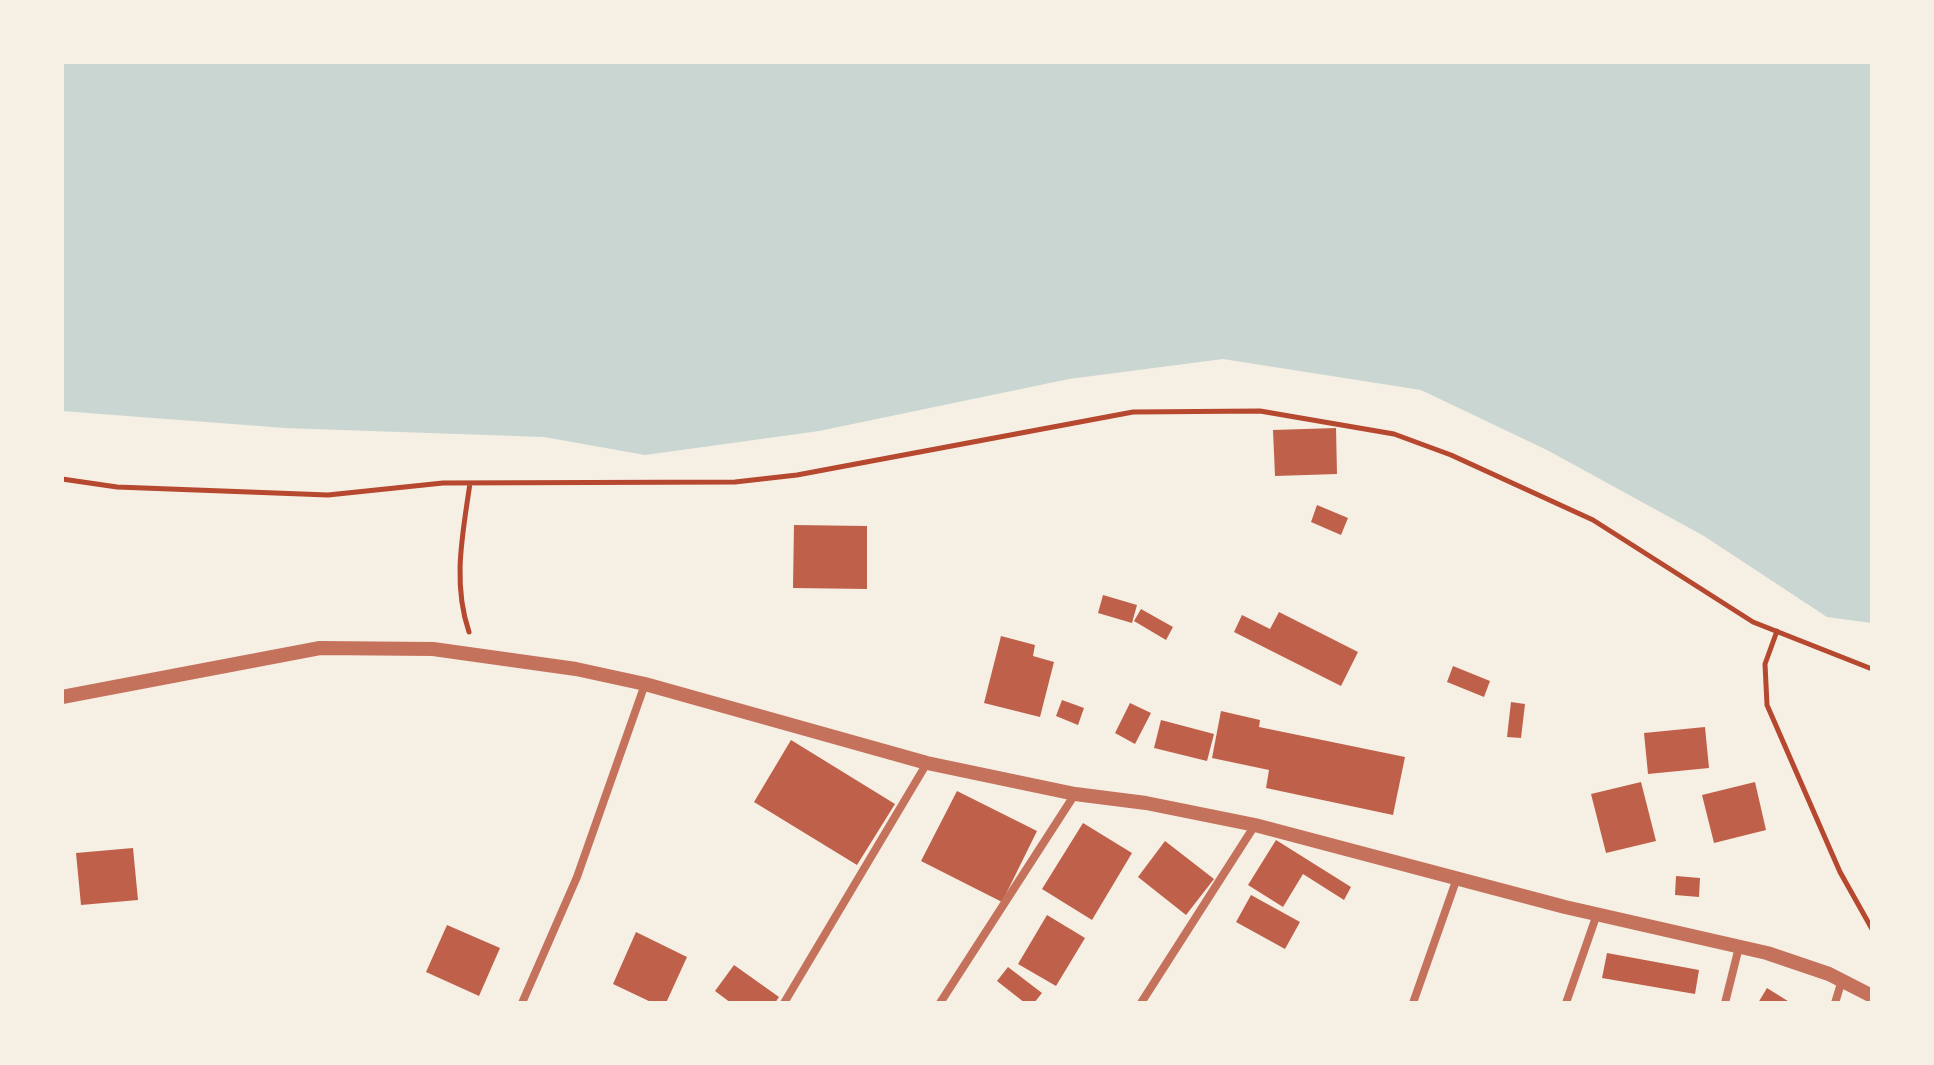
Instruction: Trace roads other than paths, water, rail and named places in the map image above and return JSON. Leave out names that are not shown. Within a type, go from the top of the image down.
[{"type":"street","points":[[62,697],[320,648],[433,649],[576,669],[645,684],[927,763],[1075,794],[1146,803],[1255,825],[1597,914],[1739,947],[1842,980],[1872,996]]},
{"type":"street","points":[[522,1003],[577,877],[645,684]]},
{"type":"street","points":[[784,1003],[927,763]]},
{"type":"street","points":[[940,1003],[1075,794]]},
{"type":"street","points":[[1141,1003],[1255,825]]},
{"type":"street","points":[[1413,1003],[1457,878]]},
{"type":"street","points":[[1566,1003],[1597,914]]},
{"type":"street","points":[[1725,1003],[1739,947]]},
{"type":"street","points":[[1835,1003],[1842,980]]}]
